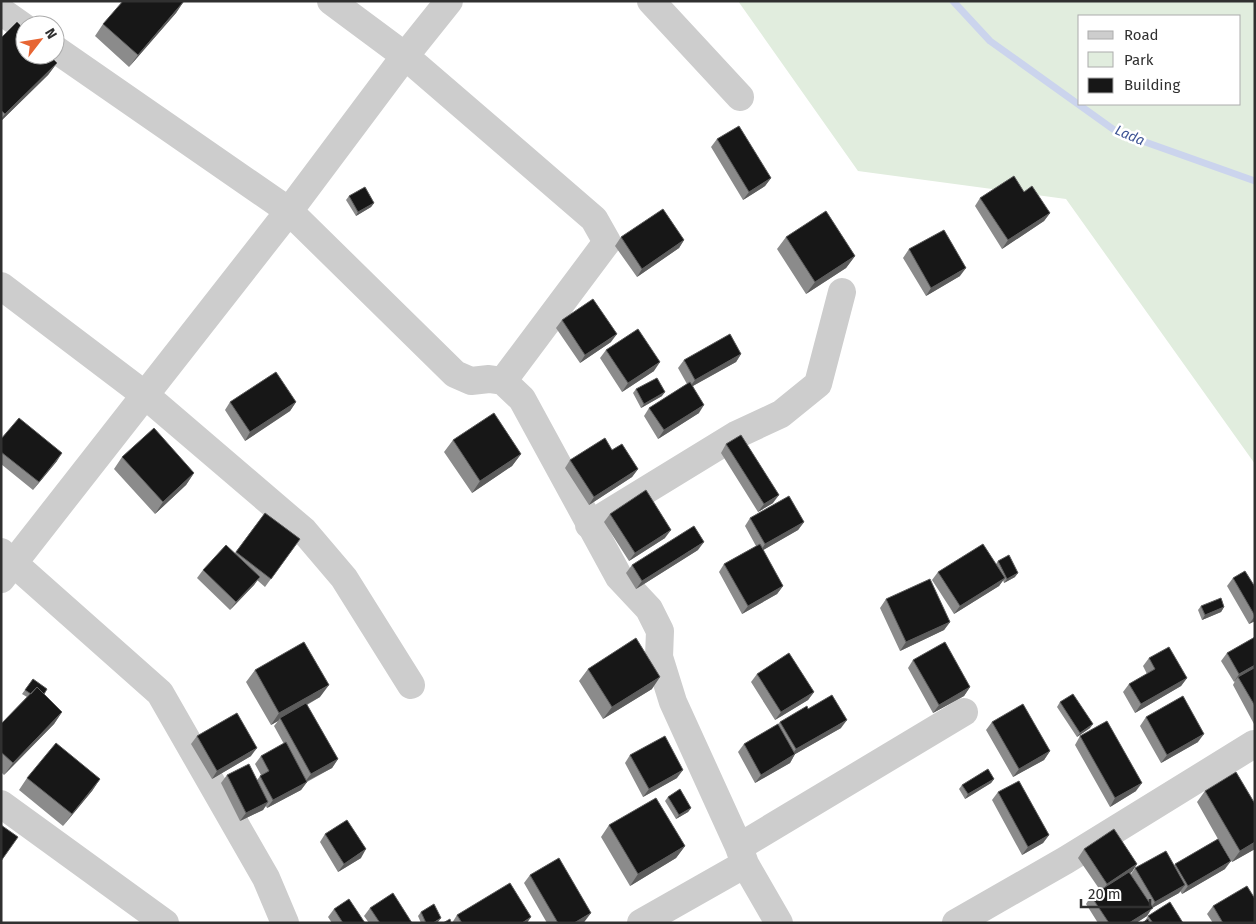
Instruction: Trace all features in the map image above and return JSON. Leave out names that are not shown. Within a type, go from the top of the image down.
[{"type":"street","points":[[331,1],[405,56],[594,219],[607,242],[503,381]]},
{"type":"street","points":[[284,923],[266,878],[160,693],[6,564],[145,395],[289,211],[405,56],[449,1]]},
{"type":"street","points":[[651,1],[740,97]]},
{"type":"street","points":[[1,11],[15,21]]},
{"type":"street","points":[[65,56],[289,211],[455,374],[471,381],[489,379],[503,381],[522,399],[619,577],[649,609],[660,631],[659,657],[673,702],[742,856],[780,923]]},
{"type":"street","points":[[1,286],[145,395],[304,531],[344,578],[412,685]]},
{"type":"street","points":[[589,525],[736,435],[781,414],[818,384],[842,292]]},
{"type":"street","points":[[641,923],[964,712]]},
{"type":"street","points":[[956,923],[1066,860],[1254,744]]},
{"type":"street","points":[[1,804],[164,923]]},
{"type":"green space","points":[[738,1],[1255,1],[1255,464],[1066,199],[858,171]]},
{"type":"building","points":[[123,1],[184,1],[138,55],[103,24]]},
{"type":"building","points":[[15,24],[15,65],[55,65],[5,114],[1,110],[1,38]]},
{"type":"building","points":[[739,126],[771,178],[749,192],[717,139]]},
{"type":"building","points":[[1014,176],[1024,192],[1032,186],[1050,213],[1008,240],[980,198]]},
{"type":"building","points":[[365,187],[374,203],[358,212],[349,196]]},
{"type":"building","points":[[663,209],[684,240],[642,269],[621,237]]},
{"type":"building","points":[[826,211],[855,256],[815,282],[786,237]]},
{"type":"building","points":[[944,230],[966,268],[931,288],[909,249]]},
{"type":"building","points":[[593,299],[617,334],[585,355],[562,320]]},
{"type":"building","points":[[638,329],[660,362],[628,383],[606,350]]},
{"type":"building","points":[[730,334],[741,354],[695,380],[684,360]]},
{"type":"building","points":[[276,372],[296,402],[250,432],[230,402]]},
{"type":"building","points":[[657,378],[665,392],[644,404],[636,389]]},
{"type":"building","points":[[690,382],[704,405],[664,430],[649,408]]},
{"type":"building","points":[[494,413],[521,454],[480,481],[453,440]]},
{"type":"building","points":[[19,418],[62,453],[39,482],[1,452],[1,439]]},
{"type":"building","points":[[154,428],[194,473],[163,502],[122,457]]},
{"type":"building","points":[[741,435],[779,495],[764,504],[726,444]]},
{"type":"building","points":[[605,438],[612,450],[622,444],[638,469],[594,497],[570,460]]},
{"type":"building","points":[[646,490],[671,530],[635,553],[610,514]]},
{"type":"building","points":[[789,496],[804,522],[765,544],[750,518]]},
{"type":"building","points":[[265,513],[300,539],[271,579],[236,552]]},
{"type":"building","points":[[694,526],[704,542],[642,581],[632,565]]},
{"type":"building","points":[[760,544],[783,586],[748,606],[724,564]]},
{"type":"building","points":[[983,544],[1005,578],[960,606],[938,572]]},
{"type":"building","points":[[226,545],[260,577],[236,602],[203,570]]},
{"type":"building","points":[[1009,555],[1018,573],[1007,579],[998,561]]},
{"type":"building","points":[[1245,571],[1255,587],[1255,616],[1233,578]]},
{"type":"building","points":[[930,579],[950,622],[906,642],[886,599]]},
{"type":"building","points":[[1221,598],[1224,607],[1205,615],[1201,606]]},
{"type":"building","points":[[1255,637],[1255,665],[1239,674],[1227,653]]},
{"type":"building","points":[[636,638],[660,677],[612,707],[588,669]]},
{"type":"building","points":[[304,642],[329,685],[279,713],[255,670]]},
{"type":"building","points":[[945,642],[970,687],[939,705],[913,660]]},
{"type":"building","points":[[1169,647],[1187,678],[1141,704],[1129,684],[1155,669],[1149,658]]},
{"type":"building","points":[[789,653],[814,692],[781,712],[757,674]]},
{"type":"building","points":[[1254,668],[1255,670],[1255,706],[1238,677]]},
{"type":"building","points":[[33,679],[47,689],[44,694],[37,687],[31,694],[25,690]]},
{"type":"building","points":[[37,687],[62,712],[13,763],[1,752],[1,724]]},
{"type":"building","points":[[1073,694],[1093,724],[1080,733],[1060,702]]},
{"type":"building","points":[[832,695],[847,720],[796,749],[780,722],[807,706],[808,709]]},
{"type":"building","points":[[1183,696],[1204,734],[1167,755],[1146,717]]},
{"type":"building","points":[[306,703],[338,759],[311,774],[280,718]]},
{"type":"building","points":[[1023,704],[1050,751],[1019,769],[992,722]]},
{"type":"building","points":[[237,713],[257,748],[217,771],[197,736]]},
{"type":"building","points":[[1107,721],[1142,783],[1115,798],[1080,736]]},
{"type":"building","points":[[778,724],[795,754],[761,775],[744,744]]},
{"type":"building","points":[[665,736],[683,770],[649,789],[630,755]]},
{"type":"building","points":[[286,742],[307,782],[273,800],[260,776],[269,771],[261,756]]},
{"type":"building","points":[[56,743],[100,779],[72,814],[27,778]]},
{"type":"building","points":[[249,764],[268,802],[246,813],[227,775]]},
{"type":"building","points":[[988,769],[994,779],[968,794],[962,785]]},
{"type":"building","points":[[1236,772],[1255,804],[1255,842],[1240,851],[1205,791]]},
{"type":"building","points":[[1019,781],[1049,835],[1028,847],[998,792]]},
{"type":"building","points":[[680,789],[691,808],[679,815],[668,797]]},
{"type":"building","points":[[656,798],[685,846],[638,874],[609,825]]},
{"type":"building","points":[[347,820],[366,849],[344,864],[325,834]]},
{"type":"building","points":[[1,825],[18,837],[1,861]]},
{"type":"building","points":[[1114,829],[1137,864],[1107,884],[1084,849]]},
{"type":"building","points":[[1218,839],[1231,861],[1188,886],[1175,864]]},
{"type":"building","points":[[1166,851],[1185,885],[1155,902],[1135,868]]},
{"type":"building","points":[[559,858],[591,913],[574,923],[558,923],[530,875]]},
{"type":"building","points":[[1129,872],[1153,908],[1129,923],[1109,923],[1091,896]]},
{"type":"building","points":[[510,883],[531,917],[522,923],[462,923],[457,915]]},
{"type":"building","points":[[1247,886],[1255,899],[1255,923],[1223,923],[1213,906]]},
{"type":"building","points":[[393,893],[412,923],[380,923],[370,908]]},
{"type":"building","points":[[349,899],[365,923],[343,923],[334,909]]},
{"type":"building","points":[[1170,902],[1183,923],[1153,923],[1148,916]]},
{"type":"building","points":[[434,904],[441,918],[433,923],[426,923],[421,912]]},
{"type":"building","points":[[450,919],[451,923],[443,923]]},
{"type":"building","points":[[1148,919],[1150,923],[1142,923]]},
{"type":"waterway","name":"Lada","points":[[953,1],[990,41],[1078,104]]},
{"type":"waterway","name":"Lada","points":[[1079,105],[1117,132],[1255,181]]}]
